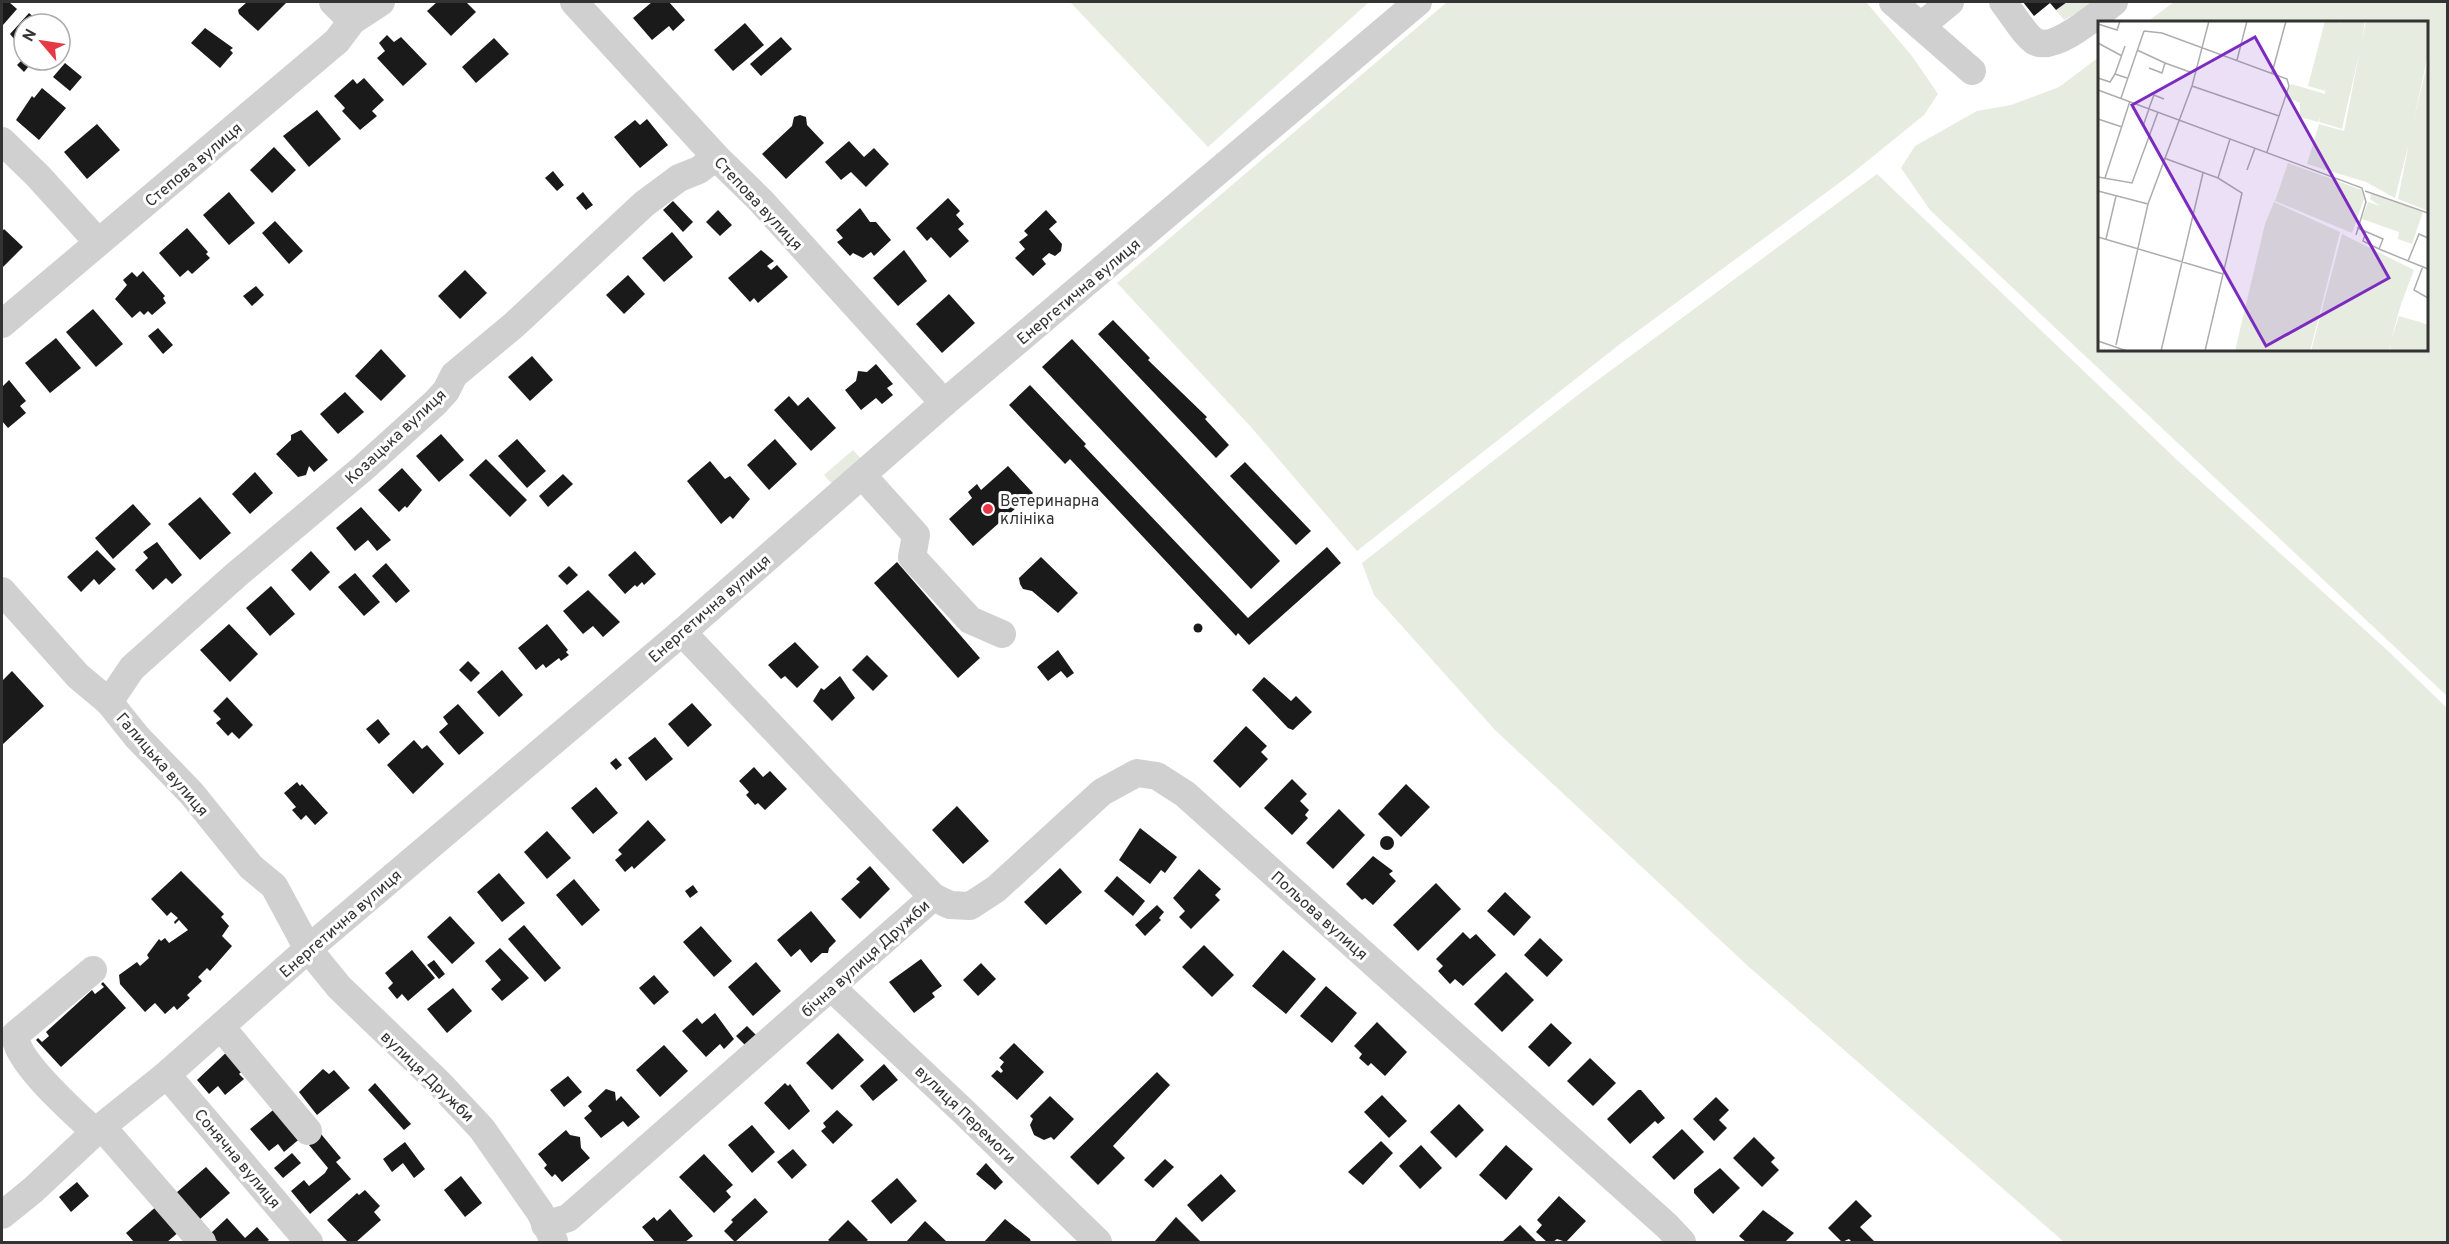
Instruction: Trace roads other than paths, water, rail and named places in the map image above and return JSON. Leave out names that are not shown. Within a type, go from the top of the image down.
[{"type":"street","name":"Степова вулиця","points":[[2,324],[337,41],[343,11],[381,2]]},
{"type":"street","name":"Степова вулиця","points":[[574,2],[716,157],[761,201],[944,404]]},
{"type":"street","name":"Енергетична вулиця","points":[[2,1215],[33,1190],[98,1130],[165,1076],[308,949],[682,632],[944,404],[1418,2]]},
{"type":"street","points":[[1893,2],[1972,71]]},
{"type":"street","points":[[1922,27],[1950,2]]},
{"type":"street","points":[[2003,2],[2034,41],[2048,44],[2086,24],[2114,2]]},
{"type":"street","points":[[2,141],[38,176],[98,242]]},
{"type":"street","name":"Козацька вулиця","points":[[109,702],[132,668],[435,403],[446,391],[454,375],[514,325],[644,204],[679,178],[699,170],[716,157]]},
{"type":"street","points":[[862,475],[915,535],[912,557],[970,620],[1002,634]]},
{"type":"street","name":"Галицька вулиця","points":[[2,591],[78,676],[109,702],[137,738],[192,794],[251,867],[274,886],[308,949]]},
{"type":"street","name":"бічна вулиця Дружби","points":[[550,1234],[933,897],[682,632]]},
{"type":"street","name":"Польова вулиця","points":[[933,897],[950,905],[970,906],[996,889],[1102,792],[1137,773],[1157,776],[1185,794],[1668,1226],[1682,1242]]},
{"type":"street","name":"вулиця Дружби","points":[[308,949],[339,987],[439,1083],[482,1129],[540,1212],[550,1234]]},
{"type":"street","points":[[93,970],[15,1035],[15,1044],[47,1086],[98,1130],[202,1242]]},
{"type":"street","name":"вулиця Перемоги","points":[[832,988],[1098,1242]]},
{"type":"street","points":[[220,1027],[308,1131]]},
{"type":"street","name":"Сонячна вулиця","points":[[165,1076],[178,1088],[309,1242]]},
{"type":"place","name":"Ветеринарна клініка","points":[[988,509]]}]
